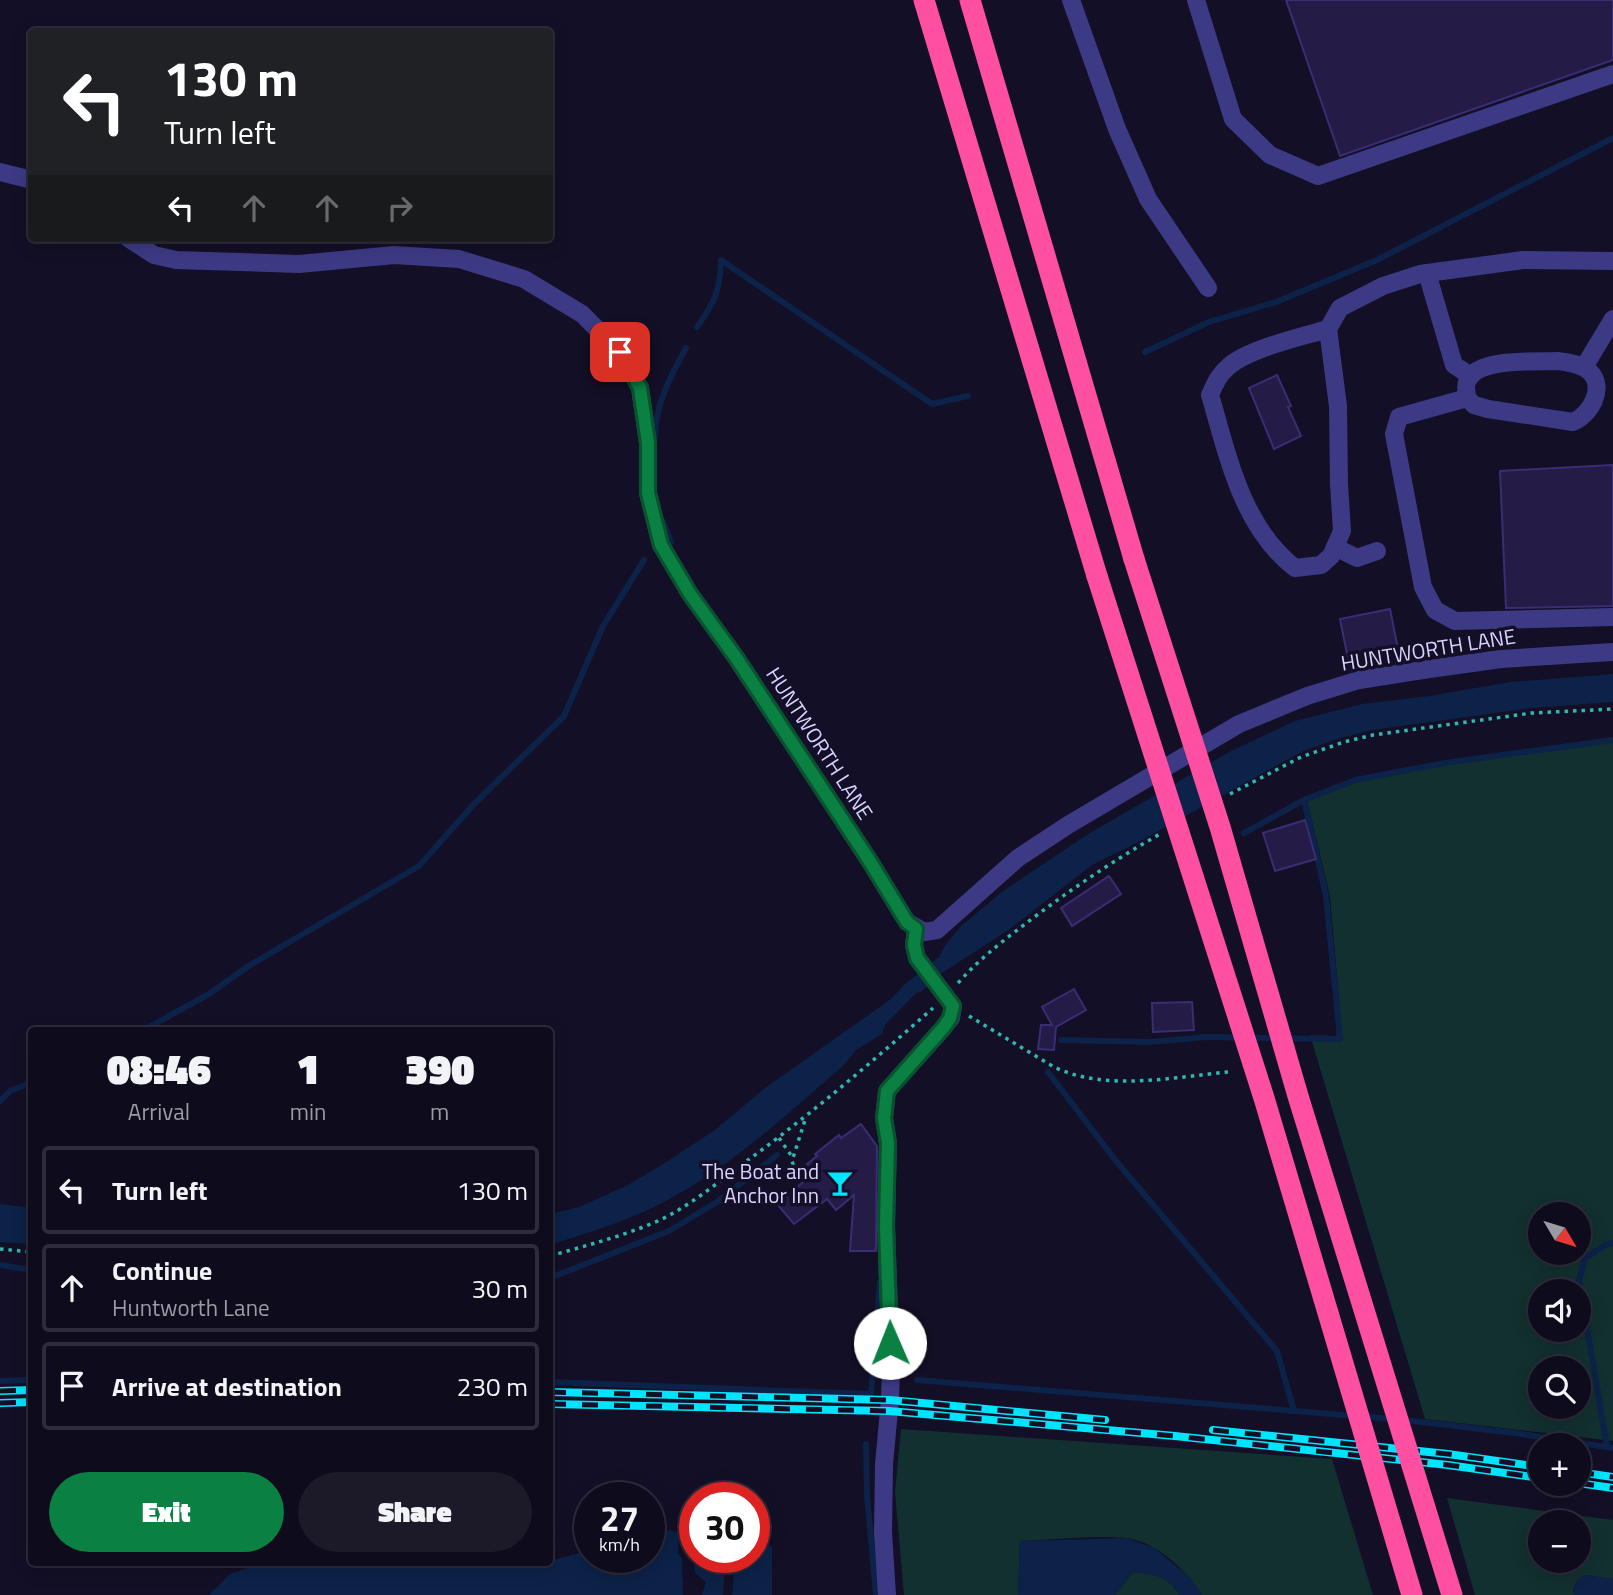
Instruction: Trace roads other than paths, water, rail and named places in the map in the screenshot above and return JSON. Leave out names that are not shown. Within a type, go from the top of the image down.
[{"type":"highway","points":[[923,0],[1097,576],[1260,1085],[1412,1595]]},
{"type":"highway","points":[[970,0],[1133,559],[1220,827],[1298,1096],[1452,1595]]},
{"type":"street","points":[[1071,0],[1117,129],[1148,199],[1208,288]]},
{"type":"street","points":[[1196,0],[1233,119],[1270,155],[1318,177],[1613,74]]},
{"type":"street","points":[[0,172],[28,179]]},
{"type":"street","name":"HUNTWORTH LANE","points":[[134,242],[154,255],[176,260],[299,264],[394,255],[459,259],[524,279],[582,314],[620,352],[640,388],[648,443],[648,493],[661,545],[690,594],[737,659],[907,922],[916,929],[930,933],[937,930],[1018,858],[1130,787],[1239,724],[1307,696],[1359,680],[1429,669],[1537,656],[1613,652]]},
{"type":"street","points":[[1328,328],[1247,355],[1228,366],[1210,395],[1240,493],[1266,540],[1295,568],[1321,565],[1331,556],[1342,531],[1338,406],[1328,328],[1340,308],[1383,286],[1427,273],[1523,260],[1613,261]]},
{"type":"street","points":[[1427,273],[1454,365],[1471,376]]},
{"type":"street","points":[[1584,367],[1613,319]]},
{"type":"street","points":[[1559,361],[1584,367],[1593,374],[1597,395],[1581,419],[1573,422],[1488,409],[1475,405],[1467,398],[1466,383],[1486,365],[1559,361]]},
{"type":"street","points":[[1467,398],[1399,417],[1394,434],[1423,587],[1435,610],[1455,621],[1613,617]]},
{"type":"street","points":[[1335,547],[1357,558],[1377,551]]},
{"type":"street","points":[[887,1595],[883,1478],[891,1370],[886,1226],[888,1143],[884,1118],[887,1091],[950,1018],[949,1001],[917,958],[914,945],[916,929]]},
{"type":"water","points":[[1613,674],[1613,702],[1531,708],[1372,730],[1301,752],[1092,865],[1007,931],[916,993],[885,1025],[882,1034],[856,1050],[844,1065],[778,1122],[710,1175],[647,1210],[553,1244],[553,1213],[579,1207],[626,1186],[715,1130],[765,1088],[891,999],[939,957],[960,927],[1003,891],[1085,836],[1229,752],[1295,721],[1362,704],[1510,682]]},
{"type":"water","points":[[0,1204],[28,1208],[28,1244],[0,1242]]},
{"type":"water","points":[[670,1530],[679,1533],[679,1573],[682,1573],[683,1595],[209,1595],[230,1574],[251,1567],[487,1568],[553,1566],[553,1560],[574,1554],[574,1573],[665,1573],[665,1531]]},
{"type":"water","points":[[1127,1538],[1154,1548],[1190,1577],[1202,1595],[1179,1595],[1165,1579],[1133,1572],[1115,1595],[1018,1595],[1020,1541]]},
{"type":"water","points":[[772,1546],[772,1595],[732,1595],[734,1573],[770,1573]]},
{"type":"water","points":[[695,1573],[725,1573],[723,1595],[702,1595],[706,1582]]},
{"type":"water","points":[[1586,1575],[1613,1579],[1613,1595],[1574,1595],[1576,1582]]},
{"type":"waterway","points":[[1145,352],[1209,322],[1276,302],[1377,260],[1613,138]]},
{"type":"waterway","points":[[697,327],[715,296],[721,260],[932,404],[968,396]]},
{"type":"waterway","points":[[655,437],[661,402],[686,348]]},
{"type":"waterway","points":[[663,521],[671,542]]},
{"type":"waterway","points":[[149,1027],[209,994],[250,965],[419,866],[473,805],[564,716],[603,626],[644,560]]},
{"type":"waterway","points":[[1244,833],[1304,800],[1355,780],[1444,763],[1613,740]]},
{"type":"waterway","points":[[1061,1040],[1150,1042],[1206,1037],[1340,1039],[1326,896],[1304,800]]},
{"type":"waterway","points":[[1048,1072],[1116,1161],[1277,1351],[1294,1411]]},
{"type":"waterway","points":[[0,1101],[10,1091],[28,1084]]},
{"type":"waterway","points":[[553,1277],[669,1231],[717,1202],[777,1155]]},
{"type":"waterway","points":[[1607,1447],[1579,1281],[1585,1258],[1613,1243]]},
{"type":"waterway","points":[[0,1265],[28,1269]]},
{"type":"waterway","points":[[553,1382],[871,1394],[880,1282]]},
{"type":"waterway","points":[[0,1381],[28,1380]]},
{"type":"waterway","points":[[917,1380],[1393,1419]]},
{"type":"waterway","points":[[1404,1420],[1613,1448]]},
{"type":"waterway","points":[[866,1444],[867,1495],[876,1595]]},
{"type":"railway","points":[[0,1391],[28,1390]]},
{"type":"railway","points":[[553,1392],[890,1400],[1105,1420]]},
{"type":"railway","points":[[0,1403],[28,1402]]},
{"type":"railway","points":[[553,1404],[889,1411],[1175,1436],[1448,1465],[1528,1476]]},
{"type":"railway","points":[[1213,1430],[1448,1454],[1528,1465]]},
{"type":"railway","points":[[1591,1474],[1613,1477]]},
{"type":"railway","points":[[1591,1485],[1613,1488]]},
{"type":"place","name":"The Boat and Anchor Inn","points":[[840,1183]]}]
